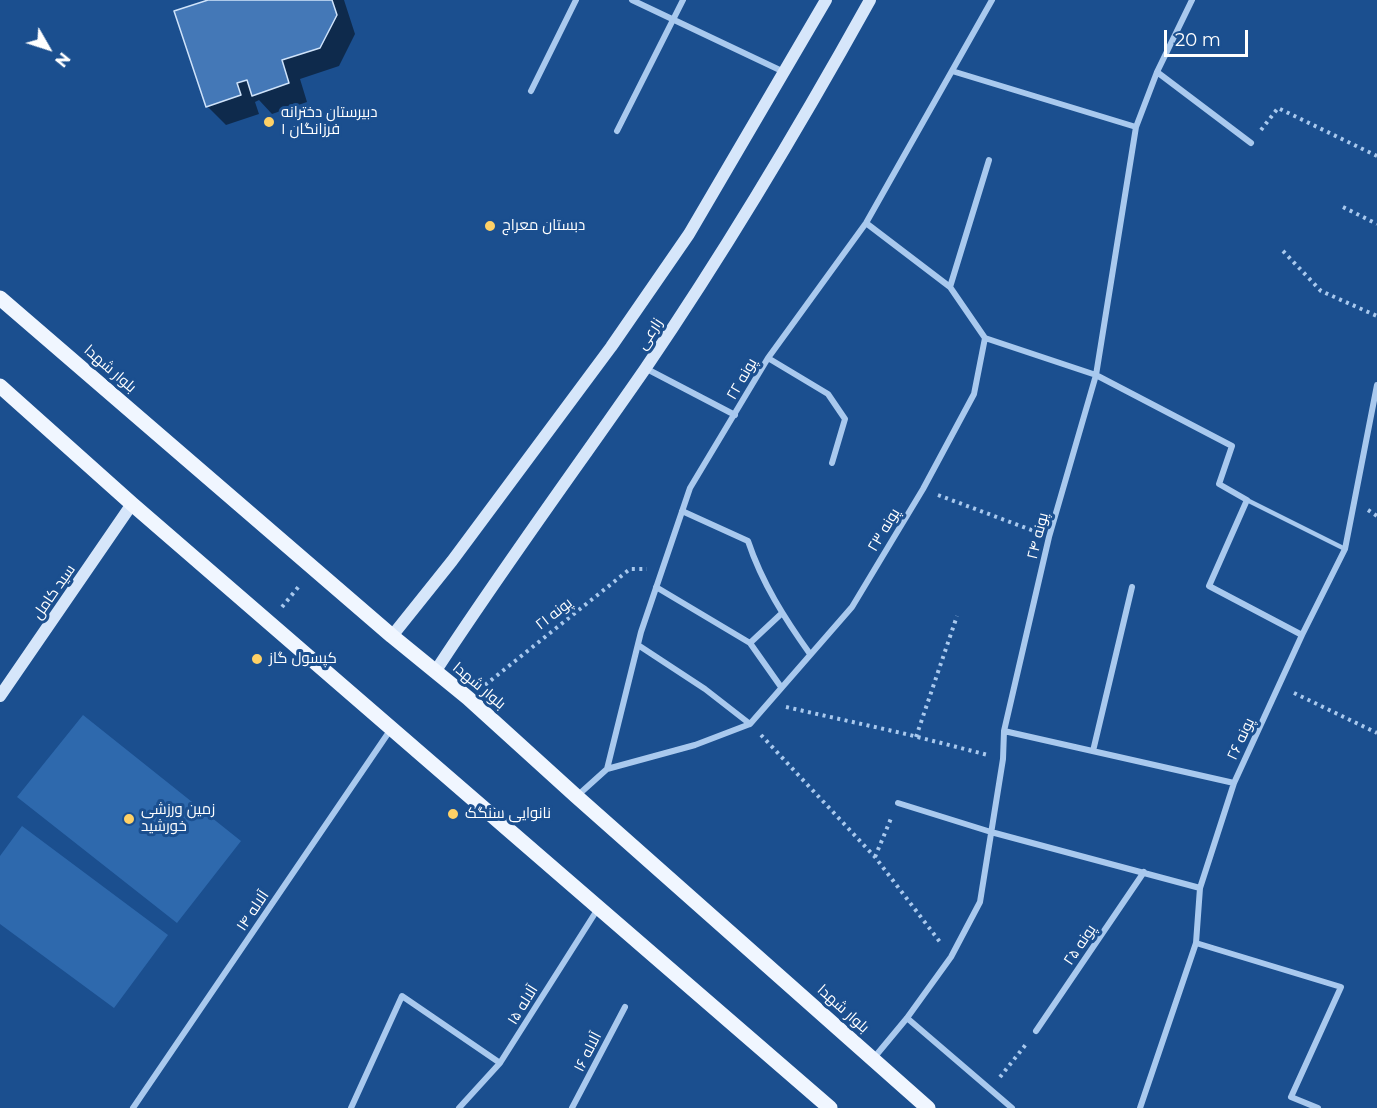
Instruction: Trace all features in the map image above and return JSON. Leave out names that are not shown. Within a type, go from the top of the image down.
[{"type":"main road","name":"زارعی","points":[[392,636],[452,561],[611,347],[689,234],[826,0]]},
{"type":"main road","name":"زارعی","points":[[435,672],[490,587],[645,368],[729,240],[814,100],[870,0]]},
{"type":"main road","name":"بلوار شهدا","points":[[0,298],[392,636],[468,698],[928,1108]]},
{"type":"main road","points":[[0,386],[132,504],[830,1108]]},
{"type":"main road","name":"سید کامل","points":[[0,696],[132,504]]},
{"type":"street","points":[[531,92],[576,0]]},
{"type":"street","points":[[632,0],[785,72]]},
{"type":"street","points":[[617,131],[683,0]]},
{"type":"street","name":"پونه ۲۲","points":[[607,769],[638,645],[690,488],[768,358],[866,223],[992,0]]},
{"type":"street","name":"پونه ۲۴","points":[[873,1059],[907,1018],[951,957],[980,902],[1003,759],[1004,731],[1049,537],[1096,375],[1136,128],[1157,72],[1192,0]]},
{"type":"street","points":[[952,71],[1136,128]]},
{"type":"street","points":[[1157,72],[1251,143]]},
{"type":"street","points":[[950,286],[989,160]]},
{"type":"street","points":[[866,223],[950,286],[985,338],[1096,375],[1232,446],[1219,484],[1247,500],[1209,586],[1302,635]]},
{"type":"street","name":"پونه ۲۳","points":[[750,724],[852,607],[923,489],[974,394],[985,338]]},
{"type":"street","points":[[768,358],[828,394],[844,419],[832,463]]},
{"type":"street","points":[[645,368],[735,415]]},
{"type":"street","name":"پونه ۲۶","points":[[1140,1108],[1196,943],[1200,888],[1234,783],[1302,635],[1345,549],[1377,385]]},
{"type":"street","points":[[682,511],[748,541],[755,562],[782,614],[810,654]]},
{"type":"street","points":[[656,587],[750,643],[782,687]]},
{"type":"street","points":[[1093,751],[1132,587]]},
{"type":"street","points":[[750,643],[782,614]]},
{"type":"street","points":[[638,645],[705,689],[750,724]]},
{"type":"street","points":[[576,796],[607,769],[695,745],[750,724]]},
{"type":"street","name":"آلاله ۱۴","points":[[133,1108],[392,728]]},
{"type":"street","points":[[1004,731],[1234,783]]},
{"type":"street","points":[[898,803],[991,832],[1200,888]]},
{"type":"street","name":"پونه ۲۵","points":[[1036,1031],[1143,872]]},
{"type":"street","name":"آلاله ۱۵","points":[[459,1108],[500,1063],[599,907]]},
{"type":"street","points":[[1196,943],[1341,987],[1291,1097],[1318,1108]]},
{"type":"street","points":[[351,1108],[402,996],[500,1063]]},
{"type":"street","name":"آلاله ۱۶","points":[[572,1108],[625,1007]]},
{"type":"street","points":[[907,1018],[1012,1108]]},
{"type":"lane","points":[[1247,500],[1345,549]]},
{"type":"path","points":[[1251,143],[1278,108],[1377,156]]},
{"type":"path","points":[[1343,207],[1377,224]]},
{"type":"path","points":[[1282,251],[1321,291],[1377,316]]},
{"type":"path","points":[[923,489],[1049,537]]},
{"type":"path","points":[[270,623],[313,567]]},
{"type":"path","name":"پونه ۲۱","points":[[468,698],[630,569],[662,569]]},
{"type":"path","points":[[916,736],[957,616]]},
{"type":"path","points":[[1280,686],[1377,733]]},
{"type":"path","points":[[767,703],[916,736],[1003,759]]},
{"type":"path","points":[[750,724],[875,857],[951,957]]},
{"type":"path","points":[[875,857],[898,803]]},
{"type":"path","points":[[990,1089],[1036,1031]]},
{"type":"shaded area","name":"زمین ورزشی خورشید","points":[[83,715],[241,841],[177,923],[17,797]]},
{"type":"shaded area","points":[[22,826],[168,935],[114,1008],[0,924],[0,856]]},
{"type":"building","points":[[208,0],[332,0],[337,15],[320,48],[282,60],[289,83],[252,96],[247,80],[237,83],[241,95],[206,107],[174,11]]},
{"type":"place","name":"دبیرستان دخترانه فرزانگان ۱","points":[[269,122]]},
{"type":"place","name":"دبستان معراج","points":[[490,226]]},
{"type":"place","name":"کپسول گاز","points":[[257,659]]},
{"type":"place","name":"نانوایی سنگک","points":[[453,814]]},
{"type":"place","name":"زمین ورزشی خورشید","points":[[129,819]]}]
